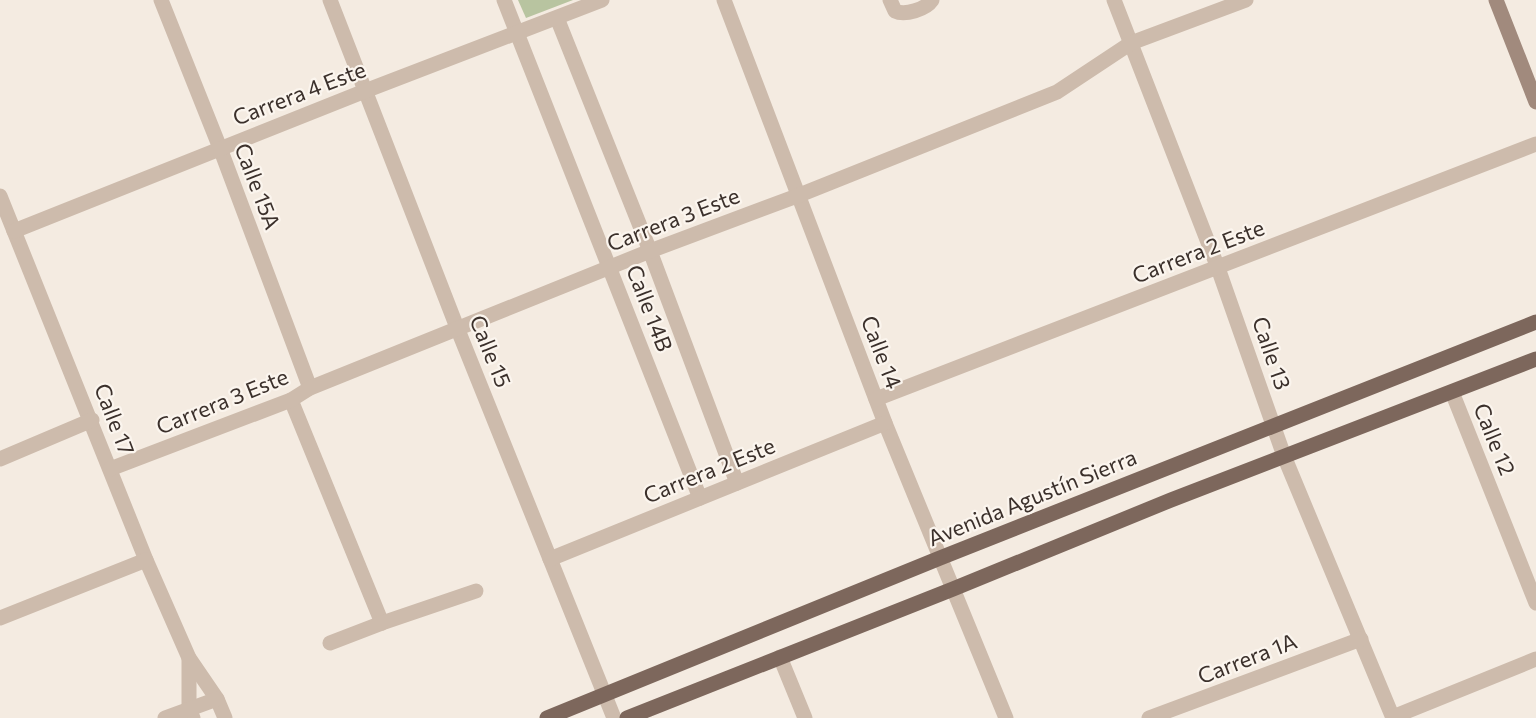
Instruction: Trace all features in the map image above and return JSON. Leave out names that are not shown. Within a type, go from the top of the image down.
[{"type":"main road","points":[[1496,0],[1536,102]]},
{"type":"main road","name":"Avenida Agustín Sierra","points":[[547,718],[1274,424],[1536,322]]},
{"type":"main road","points":[[627,718],[1171,500],[1536,359]]},
{"type":"street","name":"Calle 15A","points":[[161,0],[220,148],[310,388]]},
{"type":"street","name":"Calle 15","points":[[330,0],[458,330],[614,718]]},
{"type":"street","name":"Calle 14B","points":[[504,0],[700,498]]},
{"type":"street","name":"Carrera 4 Este","points":[[14,231],[365,91],[602,0]]},
{"type":"street","name":"Calle 14","points":[[724,0],[885,423],[1006,718]]},
{"type":"street","points":[[890,0],[895,11],[904,14],[929,4],[932,0]]},
{"type":"street","name":"Calle 13","points":[[1114,0],[1218,268],[1284,456],[1393,718]]},
{"type":"street","name":"Carrera 3 Este","points":[[110,469],[291,400],[310,388],[610,267],[797,196],[1057,92],[1131,43],[1246,0]]},
{"type":"street","name":"Calle 14B","points":[[557,18],[650,251],[738,483]]},
{"type":"street","name":"Carrera 2 Este","points":[[876,399],[1536,144]]},
{"type":"street","name":"Calle 17","points":[[0,196],[92,420],[146,560],[189,658]]},
{"type":"street","name":"Calle 12","points":[[1452,392],[1536,603]]},
{"type":"street","points":[[291,400],[382,623]]},
{"type":"street","points":[[0,459],[92,420]]},
{"type":"street","name":"Carrera 2 Este","points":[[550,559],[885,423]]},
{"type":"street","points":[[0,618],[146,560]]},
{"type":"street","points":[[330,643],[476,591]]},
{"type":"street","name":"Carrera 1A","points":[[1149,718],[1189,712],[1361,639]]},
{"type":"street","points":[[780,657],[805,718]]},
{"type":"street","points":[[189,658],[217,699],[225,718]]},
{"type":"street","points":[[189,658],[191,714]]},
{"type":"street","points":[[1393,718],[1536,659]]},
{"type":"street","points":[[165,718],[191,714],[217,699]]},
{"type":"green space","points":[[518,0],[573,0],[526,18]]}]
